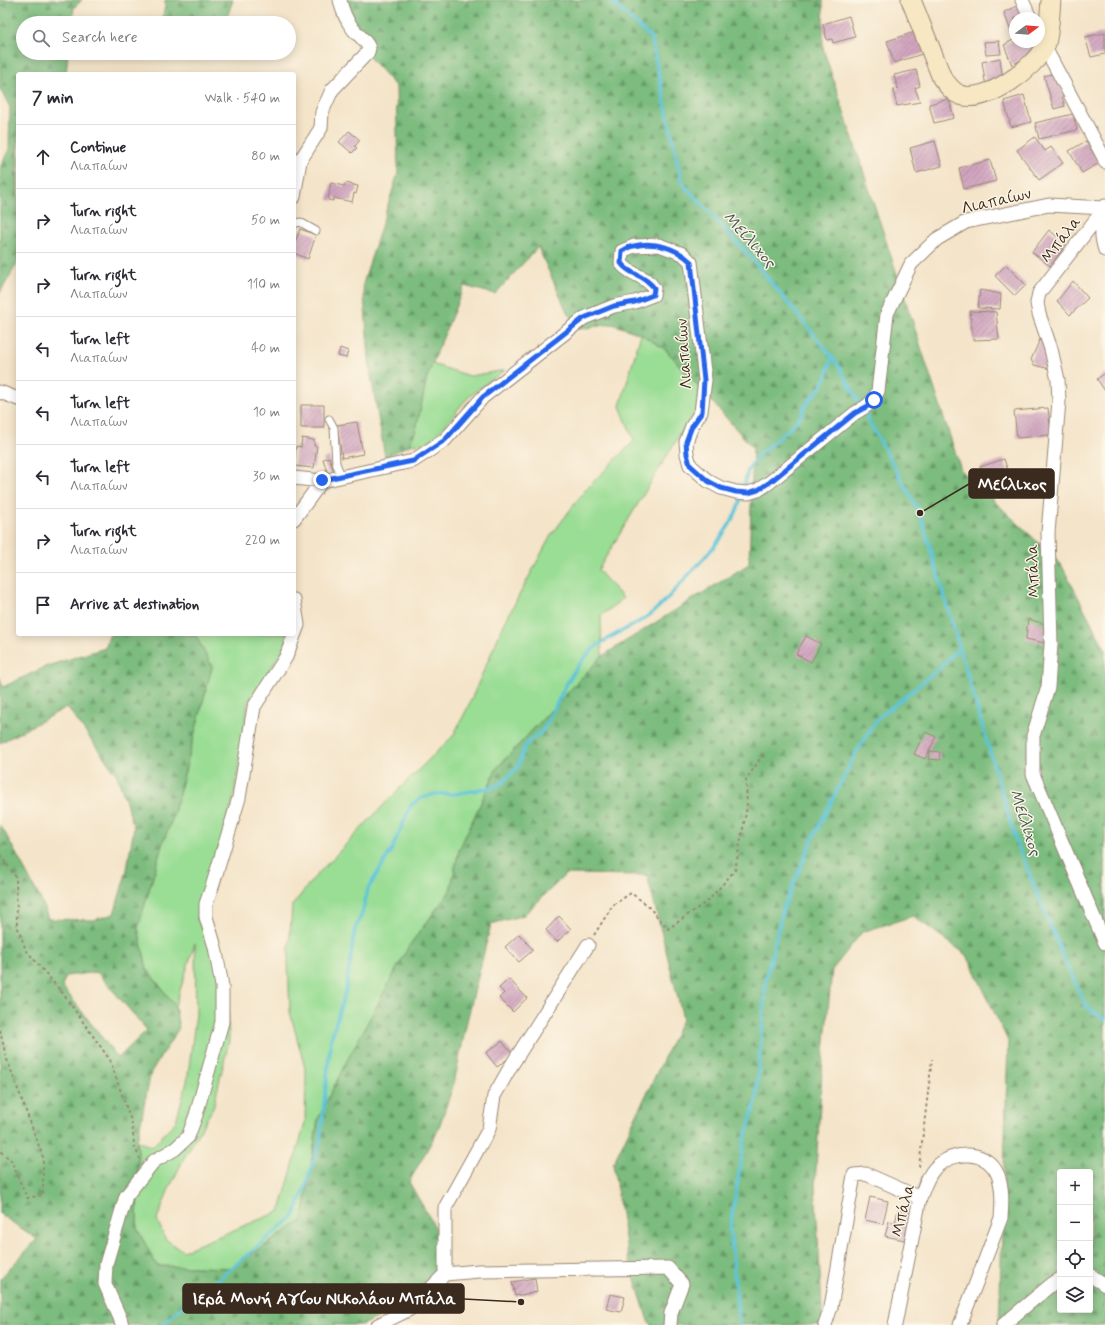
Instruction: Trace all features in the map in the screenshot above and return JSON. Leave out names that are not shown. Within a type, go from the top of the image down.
[{"type":"street","points":[[296,185],[300,161],[321,128],[322,112],[332,90],[368,52],[369,48],[368,44],[353,28],[343,13],[340,0]]},
{"type":"street","points":[[911,0],[942,78],[958,94],[975,96],[1004,85],[1021,73],[1038,56],[1040,48]]},
{"type":"street","points":[[1022,0],[1027,12]]},
{"type":"street","points":[[1045,40],[1048,37],[1051,0]]},
{"type":"street","points":[[1045,47],[1105,157],[1105,162]]},
{"type":"street","name":"Λιαπαίων","points":[[296,478],[322,480],[413,461],[445,440],[483,397],[584,318],[614,306],[635,302],[653,295],[654,288],[649,282],[639,275],[626,270],[621,263],[622,251],[634,246],[659,245],[684,254],[691,262],[704,380],[702,412],[692,426],[686,442],[690,465],[708,481],[721,488],[742,493],[758,490],[855,413],[868,406],[874,400],[878,391],[887,314],[911,264],[937,239],[966,222],[1049,205],[1104,209]]},
{"type":"street","points":[[1104,209],[1102,240],[1105,250]]},
{"type":"street","name":"Μπάλα","points":[[1104,209],[1039,293],[1037,303],[1039,314],[1051,349],[1058,380],[1059,400],[1048,533],[1051,651],[1048,687],[1033,736],[1033,774],[1105,943]]},
{"type":"street","points":[[0,392],[16,398]]},
{"type":"street","points":[[296,517],[322,480]]},
{"type":"street","points":[[296,612],[298,625],[296,630]]},
{"type":"street","points":[[122,1325],[105,1284],[106,1264],[126,1196],[154,1161],[175,1149],[188,1137],[196,1115],[222,1022],[222,986],[215,946],[206,917],[206,904],[239,798],[254,707],[286,658],[294,636]]},
{"type":"street","points":[[445,1274],[445,1208],[489,1129],[494,1096],[511,1066],[588,945]]},
{"type":"street","name":"Μπάλα","points":[[895,1325],[920,1198],[926,1181],[934,1168],[945,1161],[958,1156],[972,1155],[984,1158],[992,1165],[998,1176],[1002,1195],[1001,1218],[960,1325]]},
{"type":"street","points":[[825,1325],[831,1307],[854,1175],[866,1174],[920,1198]]},
{"type":"street","points":[[378,1325],[410,1309],[445,1274],[479,1271],[668,1268],[682,1284],[671,1312],[670,1325]]},
{"type":"street","points":[[1093,1277],[1105,1285]]},
{"type":"street","points":[[1004,1325],[1057,1281]]},
{"type":"lane","points":[[296,223],[300,222],[316,231]]},
{"type":"lane","points":[[329,419],[334,428],[336,463],[341,476]]},
{"type":"path","points":[[588,945],[613,905],[631,893],[646,904],[668,929],[709,900],[735,870],[747,807],[746,780],[764,753]]},
{"type":"path","points":[[0,855],[16,877],[17,926],[26,950],[64,995],[110,1060],[132,1124],[134,1145],[141,1160],[154,1161]]},
{"type":"path","points":[[0,1030],[6,1057],[43,1157],[43,1195],[27,1198],[11,1160],[0,1150]]},
{"type":"path","points":[[918,1174],[932,1059]]},
{"type":"green space","points":[[0,0],[82,0],[74,8],[73,16],[16,16],[16,60],[67,60],[66,72],[16,72],[16,265],[0,293],[0,168],[9,149],[10,107],[0,89]]},
{"type":"green space","points":[[165,0],[233,0],[227,16],[163,16]]},
{"type":"green space","points":[[338,0],[823,0],[823,48],[961,470],[1061,564],[1105,649],[1105,1325],[999,1325],[1008,1041],[967,955],[913,916],[862,932],[832,970],[822,1071],[815,1185],[823,1325],[652,1325],[648,1321],[628,1257],[613,1164],[683,1018],[647,875],[566,874],[524,915],[491,924],[467,1021],[454,1083],[438,1130],[409,1182],[439,1234],[437,1272],[406,1306],[361,1325],[0,1325],[0,1279],[37,1239],[0,1214],[0,825],[43,904],[48,919],[93,920],[114,914],[127,870],[134,827],[117,775],[67,707],[0,743],[0,678],[3,687],[47,666],[105,648],[109,636],[196,636],[212,667],[173,817],[163,842],[138,928],[147,969],[175,1006],[179,1028],[151,1072],[137,1141],[137,1228],[157,1266],[231,1268],[303,1220],[318,1119],[343,1068],[409,946],[450,891],[459,850],[497,768],[602,656],[749,564],[753,448],[666,350],[641,334],[612,324],[579,329],[568,314],[538,247],[495,294],[464,286],[427,377],[416,430],[409,445],[385,457],[370,370],[363,284],[398,173],[396,87],[345,30]],"holes":[[[97,972],[147,1030],[118,1058],[62,986],[66,976]]]},
{"type":"green space","points":[[641,334],[666,350],[700,388],[697,409],[677,439],[598,570],[623,598],[601,616],[602,656],[497,768],[459,850],[450,891],[409,946],[318,1119],[303,1220],[231,1268],[156,1266],[137,1228],[137,1141],[152,1147],[176,1121],[187,1082],[196,1014],[195,943],[175,1006],[147,969],[138,928],[163,842],[173,817],[212,667],[196,636],[288,636],[282,651],[248,702],[234,797],[197,919],[227,977],[229,1041],[213,1108],[185,1156],[168,1191],[157,1219],[165,1239],[183,1251],[280,1211],[305,1123],[306,1072],[290,1012],[288,962],[292,906],[313,879],[398,790],[453,736],[467,709],[504,624],[550,537],[585,490],[634,441],[620,406]]},
{"type":"green space","points":[[432,364],[470,376],[506,370],[485,384],[461,405],[431,440],[425,443],[409,445],[416,430],[427,377]]},
{"type":"building","points":[[1023,3],[1027,12],[1009,12],[1009,26],[1004,12]]},
{"type":"building","points":[[849,16],[855,37],[833,43],[832,39],[827,40],[823,24]]},
{"type":"building","points":[[918,31],[925,53],[894,63],[887,41]]},
{"type":"building","points":[[1105,33],[1105,54],[1091,57],[1085,37]]},
{"type":"building","points":[[999,41],[1001,54],[986,55],[984,42]]},
{"type":"building","points":[[1009,42],[1009,48],[1042,48],[1012,65],[1004,45]]},
{"type":"building","points":[[1000,58],[1003,82],[986,87],[982,62]]},
{"type":"building","points":[[916,70],[920,86],[915,88],[920,102],[897,106],[893,90],[898,89],[894,75]]},
{"type":"building","points":[[1055,73],[1065,96],[1062,97],[1065,106],[1054,109],[1044,76]]},
{"type":"building","points":[[1024,95],[1031,122],[1011,127],[1004,101]]},
{"type":"building","points":[[949,99],[954,118],[934,123],[929,104]]},
{"type":"building","points":[[1073,114],[1077,130],[1039,139],[1035,123]]},
{"type":"building","points":[[349,131],[360,140],[355,146],[357,148],[352,153],[339,142]]},
{"type":"building","points":[[1035,137],[1045,151],[1051,147],[1063,163],[1039,180],[1017,150]]},
{"type":"building","points":[[935,141],[942,166],[916,173],[910,148]]},
{"type":"building","points":[[1086,141],[1099,163],[1082,173],[1069,151]]},
{"type":"building","points":[[990,160],[996,181],[964,189],[959,168]]},
{"type":"building","points":[[331,183],[344,186],[346,183],[358,186],[356,194],[354,193],[352,202],[334,198],[333,201],[328,200]]},
{"type":"building","points":[[300,229],[316,235],[308,259],[296,254],[296,240]]},
{"type":"building","points":[[1049,230],[1066,244],[1050,266],[1032,252]]},
{"type":"building","points":[[1006,265],[1026,285],[1015,296],[995,276]]},
{"type":"building","points":[[1073,281],[1088,298],[1070,315],[1057,301]]},
{"type":"building","points":[[980,290],[1001,294],[1000,309],[978,308]]},
{"type":"building","points":[[970,311],[996,312],[999,339],[973,340]]},
{"type":"building","points":[[1040,339],[1046,342],[1050,369],[1034,365],[1031,360]]},
{"type":"building","points":[[340,348],[348,351],[346,358],[338,356]]},
{"type":"building","points":[[1105,373],[1105,391],[1097,379]]},
{"type":"building","points":[[301,405],[324,405],[324,428],[301,428]]},
{"type":"building","points":[[1048,408],[1051,435],[1017,438],[1014,411]]},
{"type":"building","points":[[357,422],[363,454],[342,458],[337,425]]},
{"type":"building","points":[[302,438],[314,440],[314,446],[317,446],[314,468],[296,466],[296,446],[301,447]]},
{"type":"building","points":[[329,457],[334,472],[328,474],[323,459]]},
{"type":"building","points":[[1004,459],[1012,483],[988,492],[980,467]]},
{"type":"building","points":[[1028,619],[1045,624],[1044,643],[1026,639]]},
{"type":"building","points":[[806,636],[821,644],[811,662],[796,654]]},
{"type":"building","points":[[925,732],[936,737],[925,759],[914,754]]},
{"type":"building","points":[[930,751],[940,752],[939,760],[928,759]]},
{"type":"building","points":[[559,916],[571,929],[557,942],[546,930]]},
{"type":"building","points":[[519,934],[533,950],[519,962],[505,947]]},
{"type":"building","points":[[509,979],[527,998],[513,1012],[499,998],[504,993],[499,988]]},
{"type":"building","points":[[502,1041],[513,1055],[497,1067],[486,1053]]},
{"type":"building","points":[[870,1197],[888,1201],[883,1224],[865,1220]]},
{"type":"building","points":[[898,1210],[911,1213],[904,1240],[885,1236],[889,1221],[895,1223]]},
{"type":"building","points":[[535,1278],[537,1292],[515,1296],[512,1282]]},
{"type":"building","points":[[610,1294],[625,1297],[621,1312],[606,1309]]},
{"type":"waterway","name":"Μείλιχος","points":[[610,0],[651,38],[682,183],[749,255],[837,363],[861,406]]},
{"type":"waterway","points":[[743,489],[748,470],[759,454],[788,430],[801,416],[806,404],[821,387],[827,376],[832,356]]},
{"type":"waterway","name":"Μείλιχος","points":[[864,412],[920,513],[1016,841],[1064,959],[1086,1006],[1105,1020]]},
{"type":"waterway","points":[[162,1325],[185,1304],[220,1278],[294,1216],[320,1142],[331,1039],[346,989],[355,929],[362,914],[368,889],[392,849],[411,805],[421,798],[435,794],[455,794],[493,787],[502,783],[518,767],[524,748],[530,740],[539,734],[544,728],[568,681],[580,663],[601,643],[641,621],[667,599],[719,540],[733,518],[742,495]]},
{"type":"waterway","points":[[739,1325],[730,1229],[744,1142],[756,1101],[766,979],[783,909],[812,840],[858,749],[878,718],[940,668],[959,647]]},
{"type":"place","name":"Μείλιχος","points":[[920,513]]},
{"type":"place","name":"Ιερά Μονή Αγίου Νικολάου Μπάλα","points":[[521,1302]]},
{"type":"route","points":[[322,480],[413,461],[445,440],[483,397],[584,318],[614,306],[635,302],[653,295],[654,288],[649,282],[639,275],[626,270],[621,263],[622,251],[634,246],[659,245],[684,254],[691,262],[704,380],[702,412],[692,426],[686,442],[690,465],[708,481],[721,488],[736,492],[748,493],[758,490],[855,413],[868,406],[874,400]]}]
